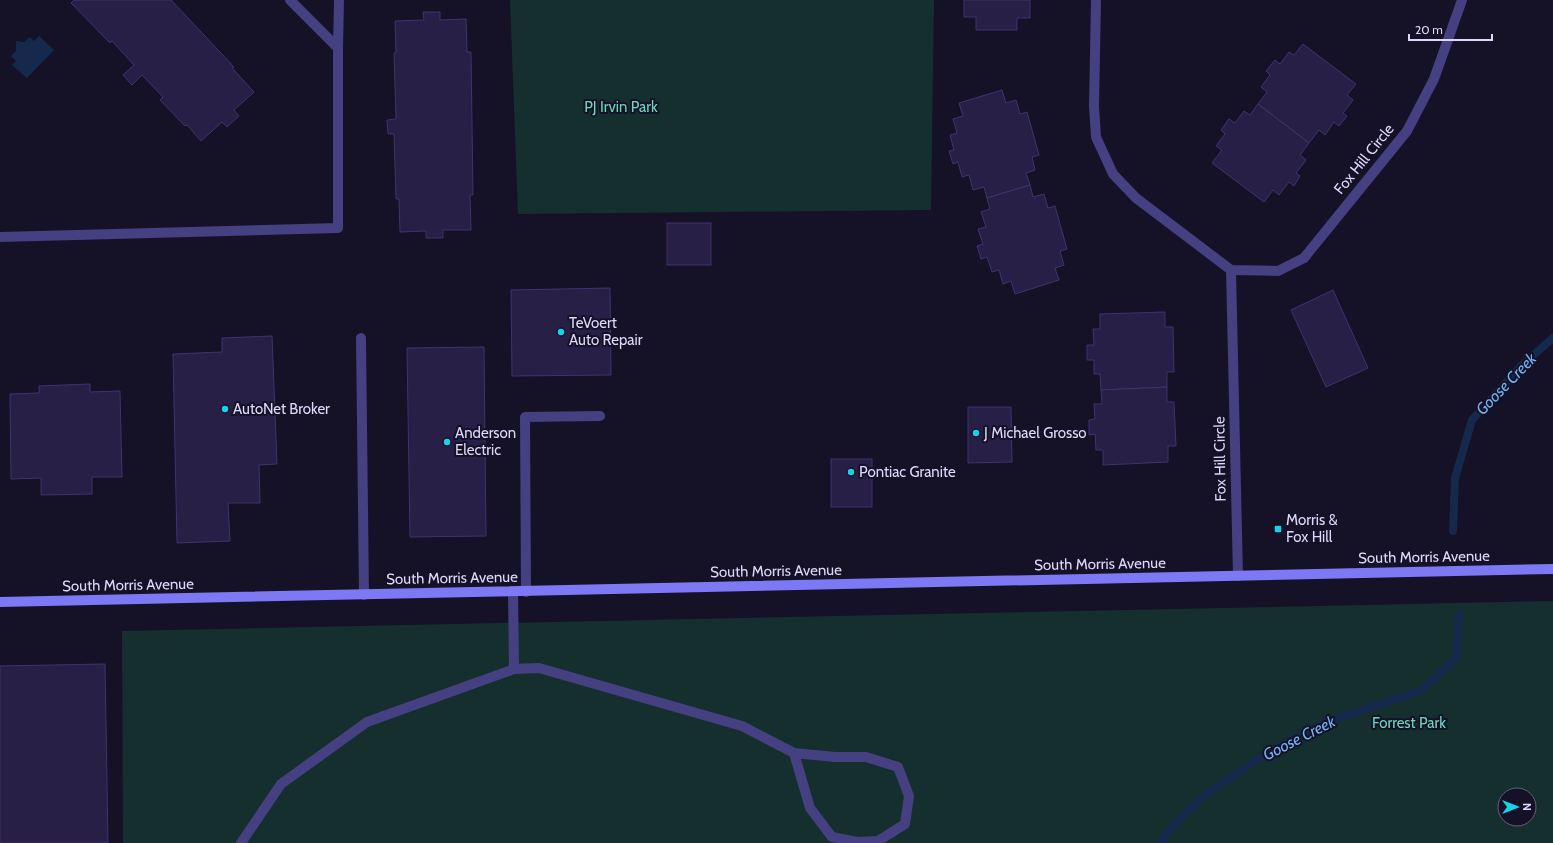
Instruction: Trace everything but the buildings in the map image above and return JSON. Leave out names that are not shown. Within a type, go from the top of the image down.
[{"type":"main road","name":"South Morris Avenue","points":[[0,602],[1553,569]]},
{"type":"lane","points":[[290,0],[338,48]]},
{"type":"lane","points":[[0,237],[338,228],[339,0]]},
{"type":"lane","points":[[1096,0],[1094,106],[1096,137],[1113,174],[1136,198],[1231,270]]},
{"type":"lane","name":"Fox Hill Circle","points":[[1238,576],[1231,270],[1278,271],[1304,258],[1407,131],[1434,79],[1462,0]]},
{"type":"lane","points":[[360,338],[364,595]]},
{"type":"lane","points":[[526,592],[525,417],[600,416]]},
{"type":"lane","points":[[513,592],[514,669]]},
{"type":"lane","points":[[241,843],[281,784],[367,722],[514,669],[539,668],[742,726],[794,753],[835,757],[866,757],[898,767],[909,796],[906,824],[878,841],[857,842],[832,837],[810,808],[794,753]]},
{"type":"green space","name":"PJ Irvin Park","points":[[510,0],[934,0],[931,210],[518,214]]},
{"type":"green space","name":"Forrest Park","points":[[1553,601],[1553,843],[123,843],[122,631]]},
{"type":"water","points":[[39,36],[54,50],[27,78],[12,65],[16,61],[11,56],[16,51],[16,41],[24,42],[30,37],[34,41]]},
{"type":"waterway","name":"Goose Creek","points":[[1453,531],[1455,478],[1472,420],[1522,365],[1553,338]]},
{"type":"waterway","name":"Goose Creek","points":[[1161,843],[1171,827],[1205,795],[1265,754],[1326,722],[1422,690],[1456,658],[1459,614]]},
{"type":"place","name":"TeVoert Auto Repair","points":[[561,332]]},
{"type":"place","name":"AutoNet Broker","points":[[225,409]]},
{"type":"place","name":"J Michael Grosso","points":[[976,433]]},
{"type":"place","name":"Anderson Electric","points":[[447,442]]},
{"type":"place","name":"Pontiac Granite","points":[[851,472]]},
{"type":"place","name":"Morris & Fox Hill","points":[[1278,529]]}]
